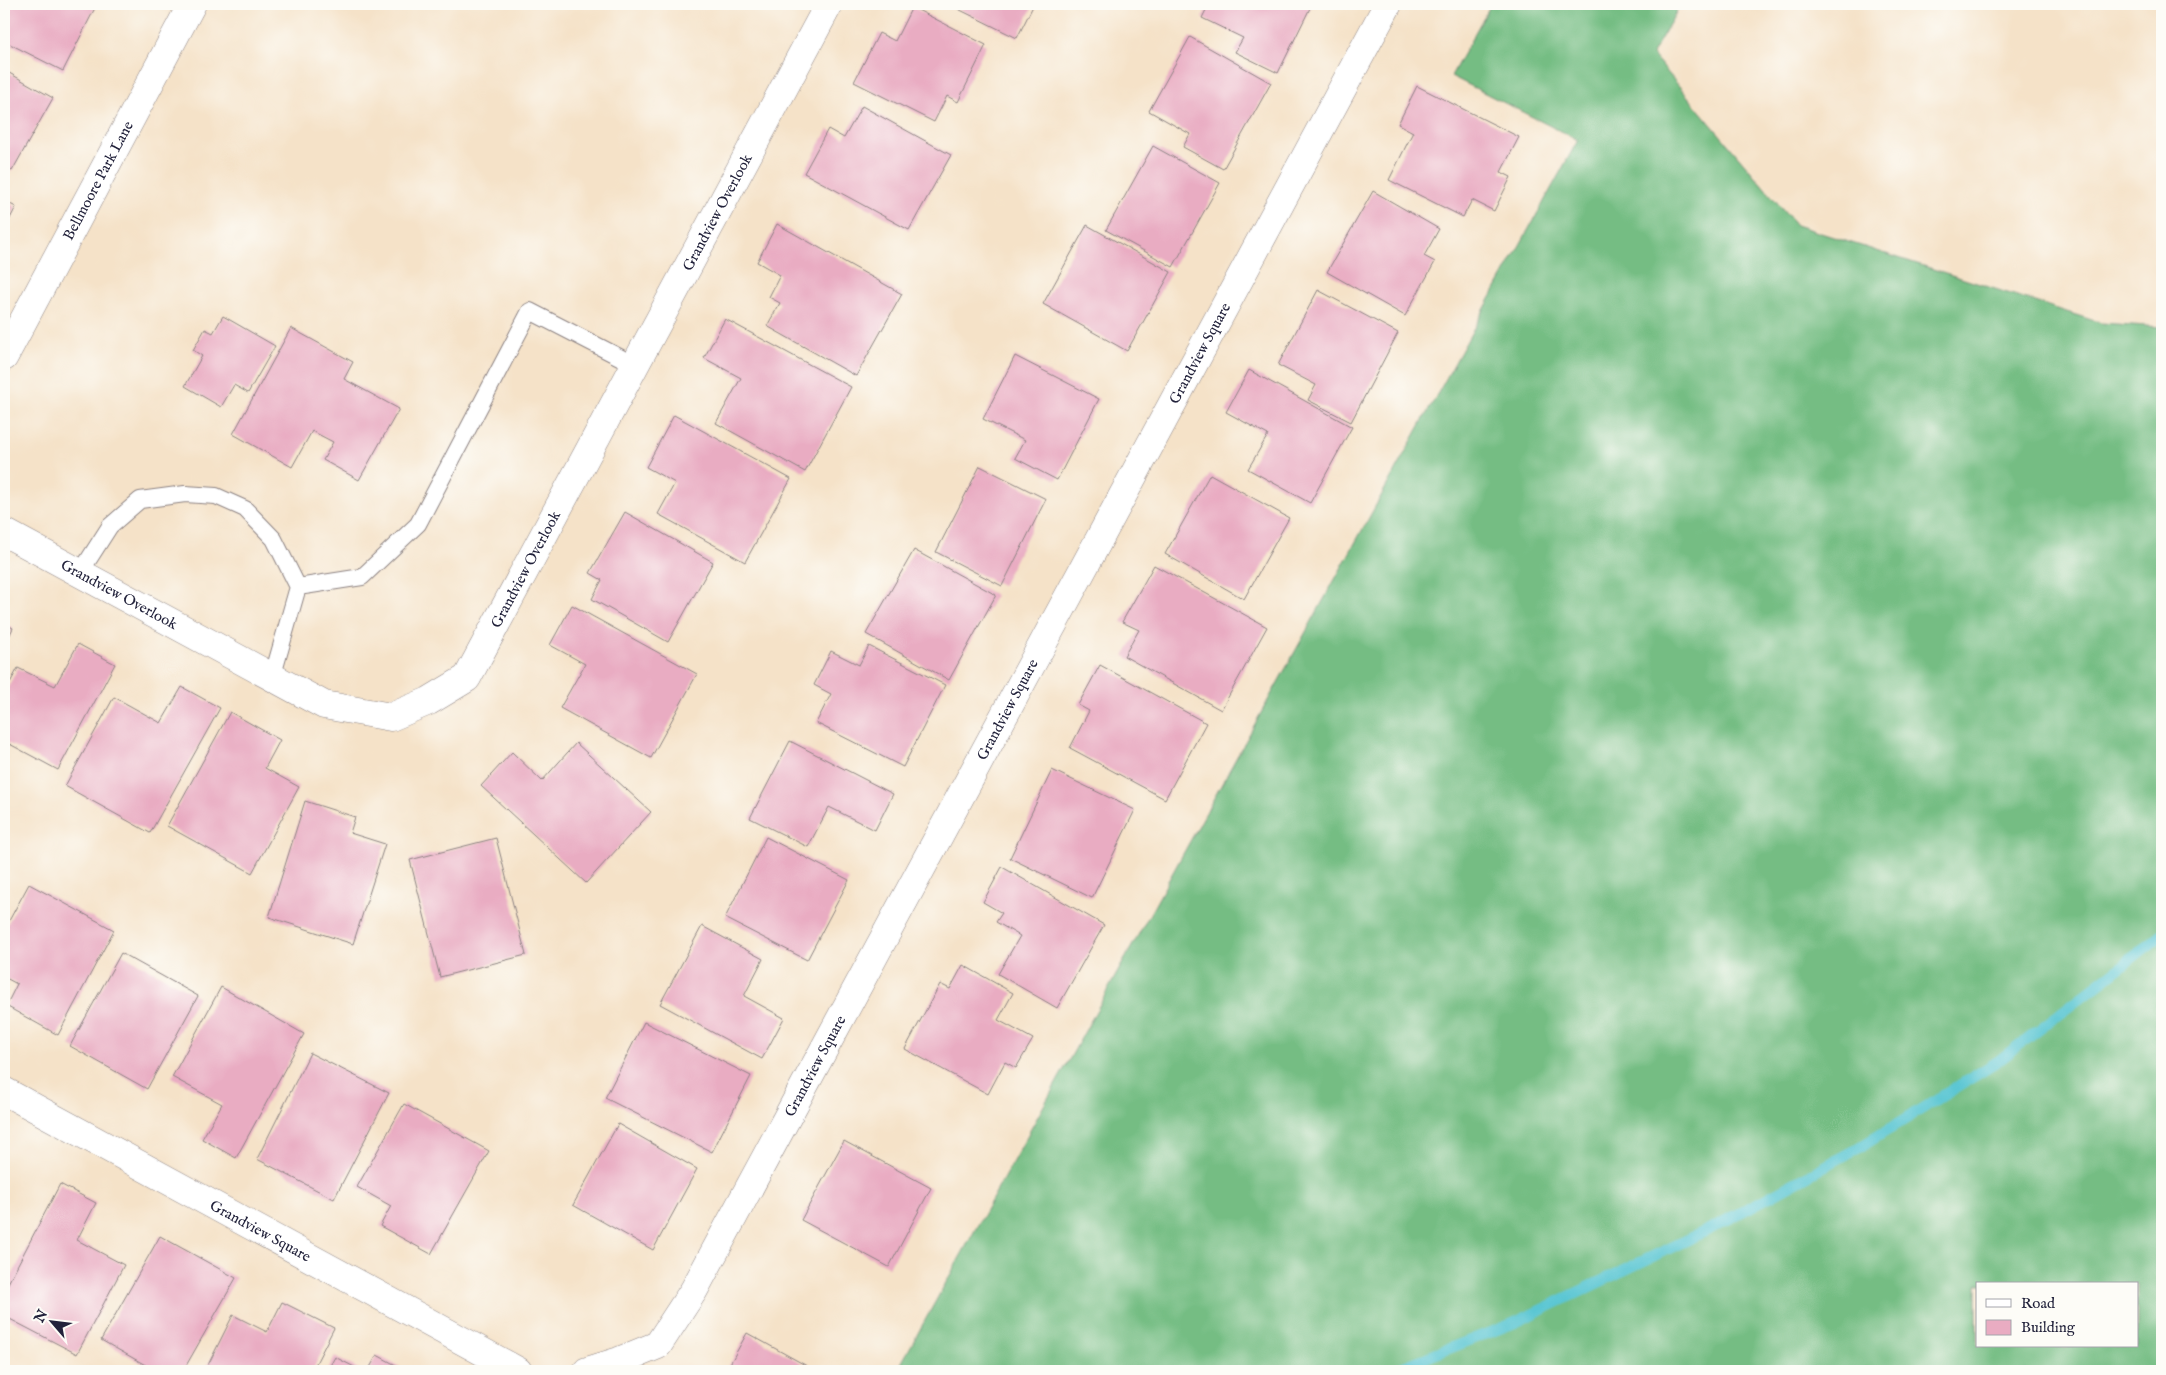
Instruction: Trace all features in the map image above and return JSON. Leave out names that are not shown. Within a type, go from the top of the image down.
[{"type":"street","name":"Bellmoore Park Lane","points":[[4,357],[192,4]]},
{"type":"street","name":"Grandview Overlook","points":[[4,532],[324,705],[391,717],[429,701],[467,678],[829,4]]},
{"type":"street","name":"Grandview Square","points":[[587,1371],[620,1361],[658,1345],[694,1290],[1388,4]]},
{"type":"street","name":"Grandview Square","points":[[4,1091],[518,1371]]},
{"type":"lane","points":[[298,588],[362,577],[418,524],[530,311],[635,365]]},
{"type":"lane","points":[[80,573],[110,526],[140,500],[193,494],[216,496],[245,509],[274,540],[298,588],[272,678]]},
{"type":"green space","points":[[1491,4],[1681,4],[1652,54],[1796,225],[2101,323],[2162,327],[2162,1371],[897,1371],[1578,140],[1451,76]]},
{"type":"building","points":[[4,4],[97,4],[63,71],[4,41],[4,17],[7,10],[4,8]]},
{"type":"building","points":[[948,4],[1034,4],[1017,38]]},
{"type":"building","points":[[1209,4],[1312,4],[1278,73],[1235,52],[1243,38],[1202,18]]},
{"type":"building","points":[[912,7],[986,45],[958,102],[947,96],[934,122],[854,82],[879,33],[895,41]]},
{"type":"building","points":[[1190,37],[1271,83],[1223,169],[1183,147],[1190,134],[1149,111]]},
{"type":"building","points":[[4,70],[53,98],[12,171],[4,166]]},
{"type":"building","points":[[1417,86],[1519,137],[1501,172],[1511,177],[1494,211],[1472,200],[1463,217],[1389,180],[1413,132],[1398,124]]},
{"type":"building","points":[[862,106],[951,155],[909,230],[804,173],[828,129],[844,138]]},
{"type":"building","points":[[1153,146],[1220,183],[1173,267],[1106,230]]},
{"type":"building","points":[[1373,191],[1439,229],[1424,256],[1435,262],[1405,316],[1327,272]]},
{"type":"building","points":[[4,201],[16,207],[4,230]]},
{"type":"building","points":[[777,224],[902,294],[856,376],[767,326],[780,303],[769,297],[780,275],[757,262]]},
{"type":"building","points":[[1087,225],[1171,272],[1127,351],[1043,304]]},
{"type":"building","points":[[1318,290],[1398,333],[1351,422],[1308,400],[1316,385],[1278,365]]},
{"type":"building","points":[[223,316],[275,346],[248,393],[234,385],[221,407],[185,386],[202,356],[193,350],[205,329],[213,333]]},
{"type":"building","points":[[725,319],[851,387],[805,472],[716,423],[741,378],[704,358]]},
{"type":"building","points":[[291,328],[353,362],[344,379],[399,409],[359,480],[323,460],[333,442],[312,431],[292,467],[233,434]]},
{"type":"building","points":[[1015,356],[1099,399],[1057,480],[1015,458],[1025,440],[983,419]]},
{"type":"building","points":[[1249,370],[1352,427],[1310,503],[1248,469],[1268,435],[1226,412]]},
{"type":"building","points":[[674,415],[791,479],[745,562],[658,514],[675,483],[646,467]]},
{"type":"building","points":[[980,466],[1046,499],[1002,586],[936,552]]},
{"type":"building","points":[[1210,474],[1289,518],[1244,599],[1165,554]]},
{"type":"building","points":[[625,512],[713,562],[668,642],[592,599],[602,580],[590,573]]},
{"type":"building","points":[[914,550],[996,595],[949,680],[866,634]]},
{"type":"building","points":[[1154,565],[1267,627],[1221,710],[1124,656],[1139,630],[1122,622]]},
{"type":"building","points":[[572,605],[697,674],[651,758],[560,708],[585,664],[550,645]]},
{"type":"building","points":[[4,623],[13,628],[4,647]]},
{"type":"building","points":[[78,644],[115,664],[58,770],[4,741],[4,694],[18,668],[55,686]]},
{"type":"building","points":[[869,646],[945,685],[903,767],[816,723],[831,694],[814,685],[831,651],[859,665]]},
{"type":"building","points":[[1100,665],[1206,723],[1165,799],[1070,748],[1089,711],[1078,705]]},
{"type":"building","points":[[182,687],[220,708],[150,833],[65,786],[114,697],[161,723]]},
{"type":"building","points":[[230,712],[280,740],[265,768],[299,787],[252,873],[167,826]]},
{"type":"building","points":[[790,741],[893,794],[875,830],[829,807],[808,847],[750,818]]},
{"type":"building","points":[[576,743],[651,812],[586,883],[481,786],[512,752],[542,781]]},
{"type":"building","points":[[1052,770],[1135,810],[1092,898],[1010,858]]},
{"type":"building","points":[[305,801],[355,817],[350,833],[385,844],[353,944],[269,917]]},
{"type":"building","points":[[766,837],[849,880],[807,960],[725,918]]},
{"type":"building","points":[[496,838],[526,955],[440,977],[410,860]]},
{"type":"building","points":[[1002,867],[1104,925],[1057,1008],[998,974],[1020,936],[996,922],[1002,913],[983,902]]},
{"type":"building","points":[[29,884],[114,930],[58,1035],[6,1006],[17,984],[4,977],[4,930]]},
{"type":"building","points":[[702,926],[763,959],[744,996],[784,1018],[762,1059],[660,1004]]},
{"type":"building","points":[[121,953],[198,996],[147,1089],[70,1046]]},
{"type":"building","points":[[963,965],[1013,993],[998,1020],[1033,1039],[1016,1068],[1005,1062],[988,1094],[905,1049],[940,984],[950,989]]},
{"type":"building","points":[[221,987],[304,1034],[236,1158],[202,1139],[222,1104],[172,1077]]},
{"type":"building","points":[[644,1022],[751,1076],[712,1152],[605,1098]]},
{"type":"building","points":[[310,1053],[389,1093],[334,1199],[257,1159]]},
{"type":"building","points":[[404,1104],[489,1151],[431,1254],[380,1226],[391,1206],[357,1187]]},
{"type":"building","points":[[618,1124],[697,1169],[653,1250],[573,1205]]},
{"type":"building","points":[[844,1141],[931,1188],[889,1267],[801,1220]]},
{"type":"building","points":[[60,1184],[96,1203],[77,1240],[124,1265],[77,1354],[4,1316],[4,1291]]},
{"type":"building","points":[[160,1236],[236,1278],[183,1371],[156,1371],[101,1340]]},
{"type":"building","points":[[282,1302],[334,1328],[312,1371],[205,1371],[233,1315],[267,1332]]},
{"type":"building","points":[[747,1333],[816,1371],[726,1371]]},
{"type":"building","points":[[377,1355],[407,1371],[368,1371]]},
{"type":"building","points":[[335,1357],[362,1371],[327,1371]]},
{"type":"waterway","points":[[1392,1371],[1514,1323],[1712,1228],[1862,1146],[1997,1062],[2162,935]]}]
